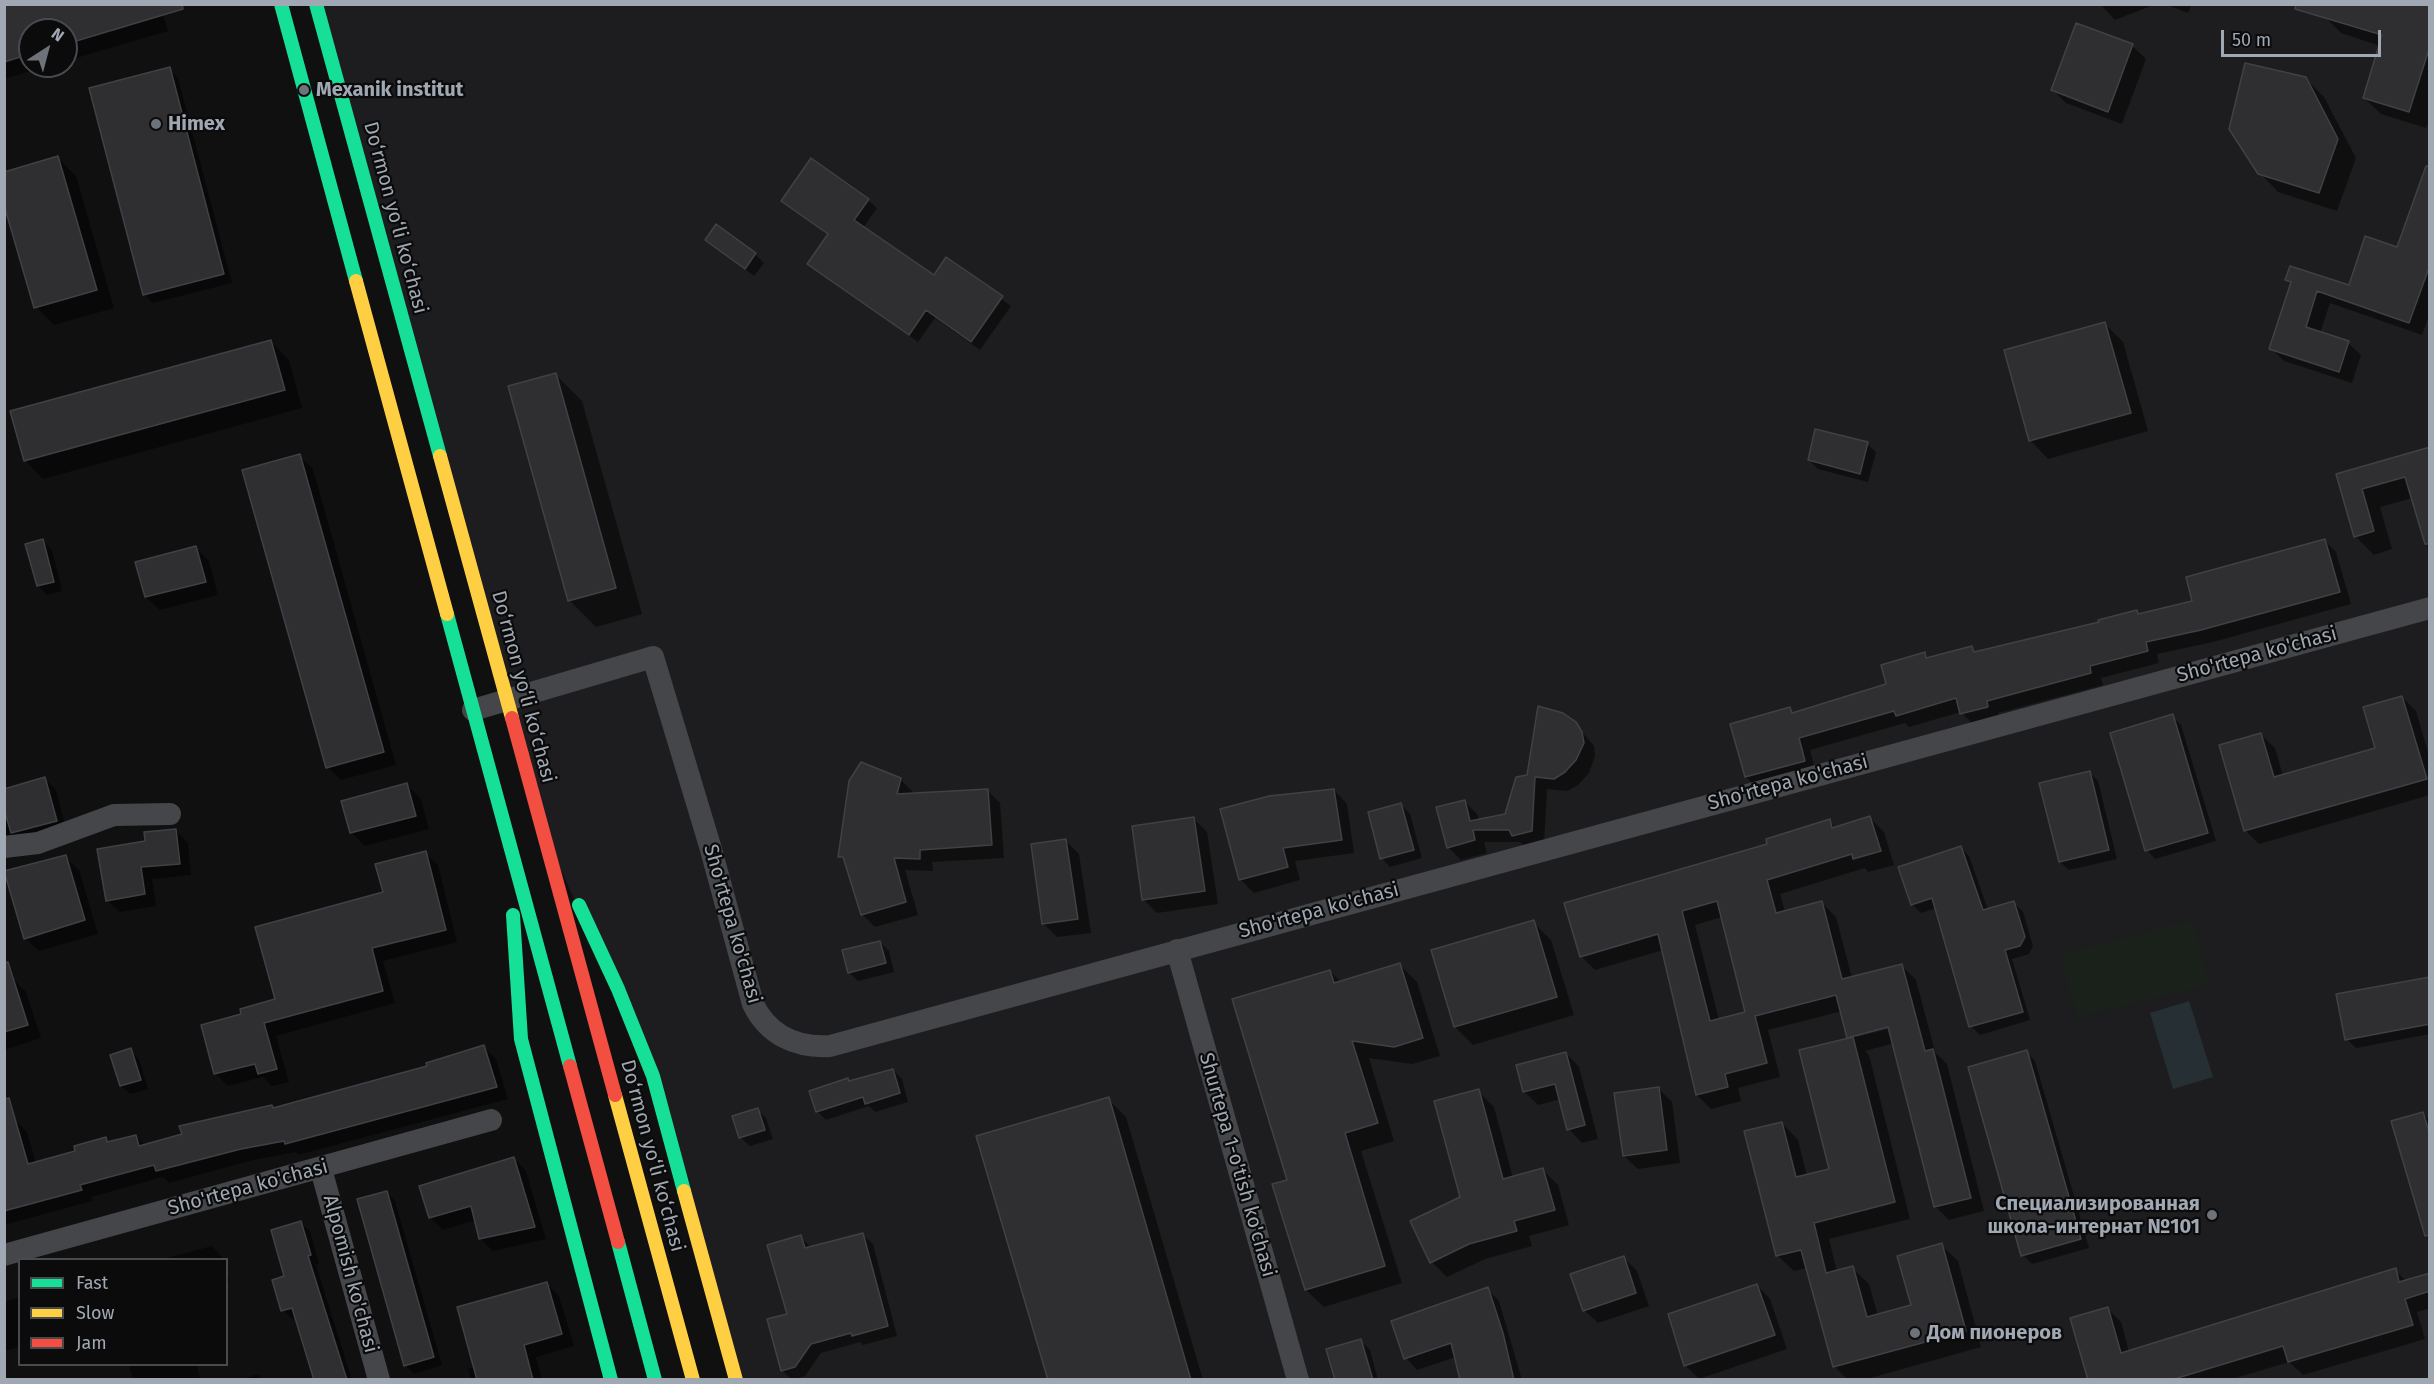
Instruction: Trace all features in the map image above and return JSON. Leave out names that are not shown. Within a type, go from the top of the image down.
[{"type":"main road","points":[[281,4],[655,1380]]},
{"type":"main road","name":"Do‘rmon yo‘li ko‘chasi","points":[[316,4],[693,1380]]},
{"type":"main road","points":[[541,825],[618,989],[653,1076],[736,1380]]},
{"type":"main road","points":[[507,835],[522,1040],[611,1380]]},
{"type":"street","name":"Sho'rtepa ko'chasi","points":[[473,710],[653,657],[710,846],[753,1004],[765,1023],[792,1042],[817,1047],[830,1046],[2429,612]]},
{"type":"street","points":[[4,848],[38,843],[114,815],[170,814]]},
{"type":"street","name":"Shurtepa 1-o'tish ko'chasi","points":[[1177,950],[1298,1380]]},
{"type":"street","name":"Sho'rtepa ko'chasi","points":[[4,1255],[321,1169],[491,1120]]},
{"type":"street","name":"Alpomish ko'chasi","points":[[321,1169],[379,1380]]},
{"type":"shaded area","points":[[316,5],[2429,5],[2429,1379],[736,1379],[653,1076],[541,825]]},
{"type":"shaded area","points":[[2192,920],[2209,984],[2077,1018],[2060,954]]},
{"type":"shaded area","points":[[2189,1001],[2213,1077],[2173,1089],[2150,1013]]},
{"type":"building","points":[[4,4],[182,4],[183,9],[78,40],[78,18],[18,18],[18,58],[4,62]]},
{"type":"building","points":[[2296,4],[2430,4],[2430,46],[2409,112],[2363,98],[2382,35],[2295,9]]},
{"type":"building","points":[[2076,23],[2133,44],[2108,112],[2051,90]]},
{"type":"building","points":[[2245,63],[2306,77],[2338,139],[2319,193],[2258,174],[2229,129]]},
{"type":"building","points":[[170,67],[224,274],[143,295],[89,88]]},
{"type":"building","points":[[58,156],[97,290],[34,308],[4,205],[4,172]]},
{"type":"building","points":[[811,158],[869,199],[854,220],[934,275],[946,257],[1003,296],[971,342],[926,310],[909,335],[807,264],[828,234],[781,201]]},
{"type":"building","points":[[2426,166],[2430,166],[2430,265],[2409,323],[2317,291],[2306,327],[2349,341],[2339,372],[2269,349],[2291,282],[2285,280],[2290,266],[2349,285],[2365,236],[2397,247]]},
{"type":"building","points":[[716,224],[756,253],[745,269],[705,240]]},
{"type":"building","points":[[2105,322],[2131,413],[2029,441],[2004,350]]},
{"type":"building","points":[[271,340],[285,390],[24,461],[10,411]]},
{"type":"building","points":[[556,373],[616,588],[568,601],[508,386]]},
{"type":"building","points":[[1815,429],[1868,442],[1860,474],[1808,460]]},
{"type":"building","points":[[2430,447],[2430,544],[2425,544],[2405,477],[2362,489],[2374,531],[2354,537],[2336,474]]},
{"type":"building","points":[[300,454],[384,752],[326,768],[242,470]]},
{"type":"building","points":[[43,539],[54,582],[37,586],[25,544]]},
{"type":"building","points":[[2325,539],[2340,592],[2201,630],[2146,642],[2148,651],[2090,666],[2091,673],[1987,701],[1988,707],[1960,714],[1956,698],[1896,716],[1894,711],[1799,738],[1805,761],[1745,777],[1730,724],[1790,707],[1792,713],[1886,684],[1881,665],[1925,652],[1926,658],[1972,646],[1974,652],[2099,622],[2098,620],[2137,610],[2138,614],[2192,601],[2186,577]]},
{"type":"building","points":[[196,546],[206,582],[145,597],[135,562]]},
{"type":"building","points":[[2402,696],[2427,779],[2244,831],[2219,745],[2261,733],[2274,777],[2375,748],[2363,707]]},
{"type":"building","points":[[1538,706],[1563,713],[1576,722],[1582,732],[1584,743],[1576,760],[1565,772],[1554,779],[1535,777],[1532,831],[1512,836],[1509,830],[1473,830],[1475,840],[1447,848],[1436,807],[1465,800],[1470,821],[1505,814],[1516,777],[1527,775]]},
{"type":"building","points":[[2173,714],[2208,833],[2145,851],[2110,733]]},
{"type":"building","points":[[861,762],[901,778],[897,794],[988,789],[992,845],[920,850],[920,859],[894,858],[906,902],[861,915],[843,857],[838,857],[849,781]]},
{"type":"building","points":[[2090,771],[2109,850],[2059,862],[2039,783]]},
{"type":"building","points":[[45,777],[57,821],[11,833],[4,809],[4,789]]},
{"type":"building","points":[[407,783],[416,816],[350,833],[341,801]]},
{"type":"building","points":[[1334,789],[1342,840],[1283,848],[1288,867],[1239,880],[1220,809],[1269,796]]},
{"type":"building","points":[[1401,803],[1414,850],[1380,859],[1368,812]]},
{"type":"building","points":[[1870,816],[1881,851],[1853,859],[1852,854],[1767,880],[1776,913],[1822,901],[1842,979],[1902,964],[1925,1051],[1933,1049],[1971,1198],[1934,1207],[1888,1027],[1847,1038],[1836,995],[1755,1016],[1767,1063],[1725,1074],[1728,1087],[1696,1095],[1658,934],[1580,957],[1564,903],[1767,844],[1766,839],[1830,819],[1832,828]],"holes":[[[1717,901],[1745,1012],[1710,1021],[1682,911]]]},
{"type":"building","points":[[1194,817],[1205,891],[1142,900],[1132,826]]},
{"type":"building","points":[[176,829],[180,864],[141,867],[145,894],[106,901],[97,849],[145,841],[144,832]]},
{"type":"building","points":[[1066,839],[1078,919],[1042,924],[1031,844]]},
{"type":"building","points":[[1961,846],[1983,910],[2014,901],[2025,937],[2020,946],[2005,950],[2023,1012],[1969,1027],[1932,898],[1911,905],[1898,867]]},
{"type":"building","points":[[426,851],[446,930],[372,948],[383,991],[264,1023],[277,1069],[258,1074],[255,1064],[214,1074],[201,1025],[241,1014],[240,1009],[275,999],[255,927],[383,892],[375,864]]},
{"type":"building","points":[[66,855],[85,920],[24,939],[4,871]]},
{"type":"building","points":[[1534,920],[1557,997],[1454,1027],[1431,950]]},
{"type":"building","points":[[880,941],[886,963],[848,973],[842,950]]},
{"type":"building","points":[[8,962],[28,1025],[4,1032],[4,963]]},
{"type":"building","points":[[1400,963],[1423,1038],[1394,1047],[1352,1041],[1378,1123],[1345,1133],[1385,1266],[1305,1290],[1272,1184],[1287,1180],[1232,999],[1330,970],[1334,983]]},
{"type":"building","points":[[2430,977],[2430,1024],[2345,1040],[2336,994]]},
{"type":"building","points":[[1853,1037],[1895,1202],[1814,1223],[1826,1273],[1853,1266],[1867,1317],[1911,1305],[1897,1256],[1942,1243],[1966,1331],[1833,1367],[1801,1250],[1776,1256],[1744,1131],[1782,1122],[1796,1177],[1829,1169],[1799,1050]]},
{"type":"building","points":[[484,1045],[497,1087],[285,1144],[284,1141],[241,1149],[156,1171],[154,1165],[80,1185],[82,1190],[4,1211],[4,1099],[9,1098],[28,1164],[75,1151],[74,1146],[106,1137],[107,1142],[136,1135],[139,1146],[182,1134],[179,1126],[272,1105],[273,1108],[427,1066],[426,1063]]},
{"type":"building","points":[[131,1048],[141,1080],[120,1086],[110,1055]]},
{"type":"building","points":[[2027,1050],[2081,1239],[2021,1256],[1968,1067]]},
{"type":"building","points":[[1566,1052],[1585,1125],[1567,1130],[1555,1084],[1523,1092],[1516,1065]]},
{"type":"building","points":[[893,1069],[900,1093],[865,1104],[863,1097],[816,1112],[809,1091],[848,1078],[849,1081]]},
{"type":"building","points":[[1659,1087],[1667,1150],[1623,1156],[1614,1093]]},
{"type":"building","points":[[1479,1089],[1503,1179],[1543,1168],[1555,1210],[1514,1221],[1517,1231],[1469,1244],[1430,1263],[1410,1221],[1460,1197],[1434,1101]]},
{"type":"building","points":[[1109,1097],[1191,1380],[1048,1380],[976,1136]]},
{"type":"building","points":[[758,1108],[765,1130],[739,1138],[732,1116]]},
{"type":"building","points":[[2423,1112],[2430,1135],[2430,1235],[2425,1236],[2391,1121]]},
{"type":"building","points":[[514,1157],[535,1227],[479,1239],[471,1206],[429,1218],[419,1186]]},
{"type":"building","points":[[387,1191],[434,1357],[404,1366],[357,1199]]},
{"type":"building","points":[[301,1221],[311,1255],[308,1256],[347,1380],[314,1380],[292,1308],[281,1311],[272,1280],[284,1276],[271,1230]]},
{"type":"building","points":[[863,1233],[888,1326],[811,1344],[795,1367],[781,1371],[767,1319],[787,1314],[767,1245],[801,1235],[805,1248]]},
{"type":"building","points":[[1624,1256],[1636,1293],[1583,1311],[1570,1274]]},
{"type":"building","points":[[2396,1268],[2399,1282],[2430,1273],[2430,1291],[2405,1299],[2413,1325],[2288,1362],[2283,1346],[2171,1380],[2088,1380],[2070,1318],[2108,1307],[2121,1353]]},
{"type":"building","points":[[547,1282],[562,1334],[524,1345],[533,1380],[477,1380],[457,1307]]},
{"type":"building","points":[[1757,1284],[1775,1335],[1684,1366],[1668,1314]]},
{"type":"building","points":[[1488,1287],[1503,1333],[1514,1380],[1460,1380],[1451,1343],[1404,1359],[1391,1321]]},
{"type":"building","points":[[1361,1339],[1373,1380],[1335,1380],[1326,1349]]},
{"type":"traffic: fast","points":[[281,4],[356,281]]},
{"type":"traffic: fast","points":[[316,4],[440,456]]},
{"type":"traffic: fast","points":[[447,614],[570,1066]]},
{"type":"traffic: fast","points":[[579,905],[618,989],[653,1076],[684,1191]]},
{"type":"traffic: fast","points":[[513,915],[521,1039],[611,1380]]},
{"type":"traffic: fast","points":[[618,1242],[655,1380]]},
{"type":"traffic: slow","points":[[356,281],[447,614]]},
{"type":"traffic: slow","points":[[440,456],[512,718]]},
{"type":"traffic: slow","points":[[615,1095],[693,1380]]},
{"type":"traffic: slow","points":[[684,1191],[736,1380]]},
{"type":"traffic: jam","points":[[512,718],[615,1095]]},
{"type":"traffic: jam","points":[[570,1066],[618,1242]]},
{"type":"place","name":"Mexanik institut","points":[[304,90]]},
{"type":"place","name":"Himex","points":[[156,124]]},
{"type":"place","name":"Специализированная школа-интернат №101","points":[[2212,1215]]},
{"type":"place","name":"Дом пионеров","points":[[1915,1333]]}]
